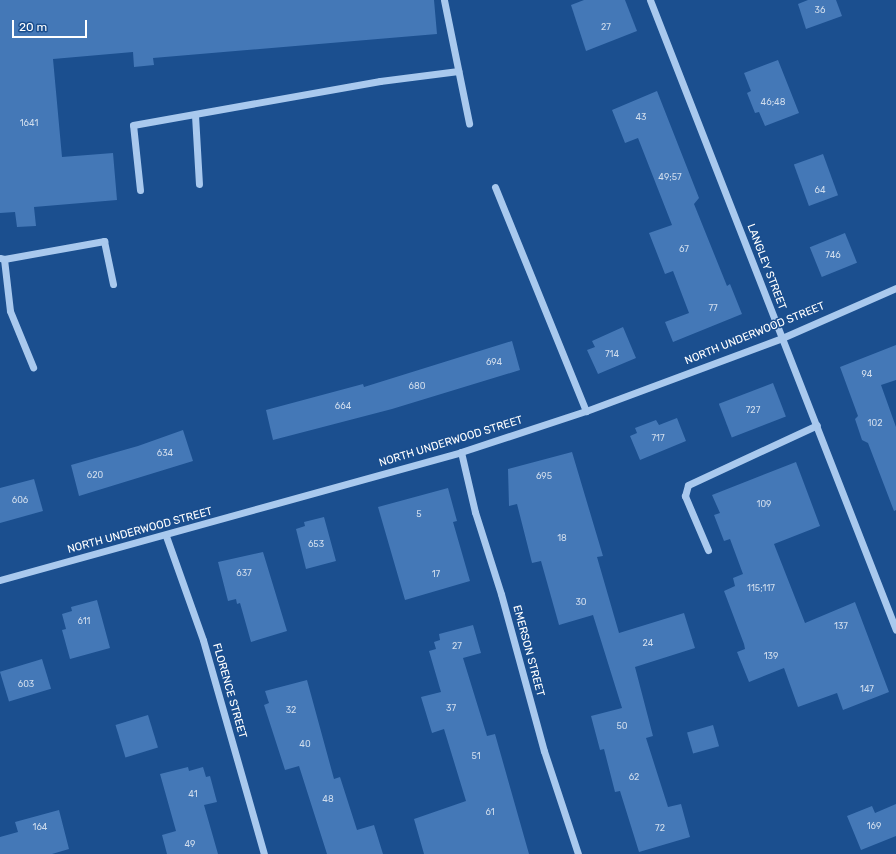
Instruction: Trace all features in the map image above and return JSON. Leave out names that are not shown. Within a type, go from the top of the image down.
[{"type":"street","points":[[444,0],[469,123]]},
{"type":"street","name":"LANGLEY STREET","points":[[650,0],[896,630]]},
{"type":"street","points":[[140,190],[133,125],[380,81],[458,71]]},
{"type":"street","points":[[194,115],[199,184]]},
{"type":"street","points":[[495,187],[586,411]]},
{"type":"street","points":[[33,367],[10,311],[2,259],[104,241],[113,284]]},
{"type":"street","name":"NORTH UNDERWOOD STREET","points":[[0,580],[166,536],[460,452],[586,411],[782,338],[896,288]]},
{"type":"street","points":[[708,550],[685,496],[688,485],[817,425]]},
{"type":"street","name":"EMERSON STREET","points":[[460,452],[475,512],[501,594],[544,751],[578,854]]},
{"type":"street","name":"FLORENCE STREET","points":[[166,536],[203,640],[264,854]]},
{"type":"building","points":[[0,0],[434,0],[437,34],[153,58],[154,65],[134,67],[133,52],[53,59],[62,157],[113,153],[117,200],[34,207],[36,226],[17,227],[15,212],[0,213]]},
{"type":"building","points":[[584,0],[625,0],[637,31],[586,51],[571,5]]},
{"type":"building","points":[[808,0],[836,0],[842,16],[806,29],[798,4]]},
{"type":"building","points":[[778,60],[799,113],[765,126],[759,112],[755,113],[747,93],[751,91],[744,73]]},
{"type":"building","points":[[657,91],[699,198],[694,204],[727,286],[730,284],[742,314],[673,342],[665,322],[689,313],[673,271],[665,274],[649,233],[672,225],[638,138],[625,143],[612,110]]},
{"type":"building","points":[[823,154],[838,195],[809,206],[794,165]]},
{"type":"building","points":[[845,233],[857,263],[822,277],[810,247]]},
{"type":"building","points":[[623,327],[636,358],[598,374],[587,350],[595,347],[592,341]]},
{"type":"building","points":[[512,341],[520,370],[392,409],[273,440],[266,410],[363,384],[364,387]]},
{"type":"building","points":[[896,345],[896,380],[881,385],[896,427],[896,510],[894,511],[868,443],[862,440],[855,419],[858,416],[840,367]]},
{"type":"building","points":[[773,383],[786,417],[732,437],[719,404]]},
{"type":"building","points":[[677,418],[686,441],[640,460],[630,436],[637,433],[635,428],[656,420],[659,425]]},
{"type":"building","points":[[183,430],[193,461],[79,496],[71,465],[138,446]]},
{"type":"building","points":[[572,452],[603,556],[597,557],[619,633],[684,613],[695,648],[635,667],[653,736],[646,738],[668,807],[681,804],[690,837],[639,852],[620,791],[615,792],[604,749],[600,750],[591,716],[622,708],[593,615],[559,625],[541,561],[532,563],[517,504],[509,506],[508,469]]},
{"type":"building","points":[[796,462],[820,526],[774,544],[805,623],[855,602],[889,692],[843,710],[837,693],[798,707],[784,668],[749,682],[737,652],[745,649],[744,644],[724,591],[735,586],[733,578],[743,574],[730,539],[724,541],[714,515],[720,513],[712,495]]},
{"type":"building","points":[[34,479],[43,511],[0,523],[0,488]]},
{"type":"building","points":[[448,488],[457,521],[453,522],[470,581],[405,600],[378,507]]},
{"type":"building","points":[[324,517],[336,561],[306,569],[296,529],[305,526],[304,522]]},
{"type":"building","points":[[263,552],[287,631],[251,642],[240,603],[237,604],[236,599],[228,601],[218,562]]},
{"type":"building","points":[[97,600],[110,648],[70,659],[62,630],[66,629],[62,614],[72,611],[71,607]]},
{"type":"building","points":[[473,625],[481,653],[463,658],[487,736],[495,734],[529,854],[424,854],[414,819],[466,801],[444,729],[432,733],[421,697],[441,692],[429,651],[436,649],[434,642],[440,640],[439,634]]},
{"type":"building","points":[[42,659],[51,689],[9,702],[0,672]]},
{"type":"building","points":[[307,680],[334,779],[340,777],[357,830],[374,825],[383,854],[327,854],[299,766],[285,770],[264,705],[269,703],[265,691]]},
{"type":"building","points":[[148,715],[158,748],[125,757],[115,725]]},
{"type":"building","points":[[713,725],[719,746],[693,754],[687,732]]},
{"type":"building","points":[[188,767],[189,771],[203,767],[206,777],[210,776],[217,802],[204,805],[218,854],[167,854],[162,835],[176,831],[160,774]]},
{"type":"building","points":[[896,804],[896,836],[861,850],[847,816],[872,806],[875,813]]},
{"type":"building","points":[[59,810],[69,849],[52,854],[0,854],[0,837],[18,832],[15,822]]}]
